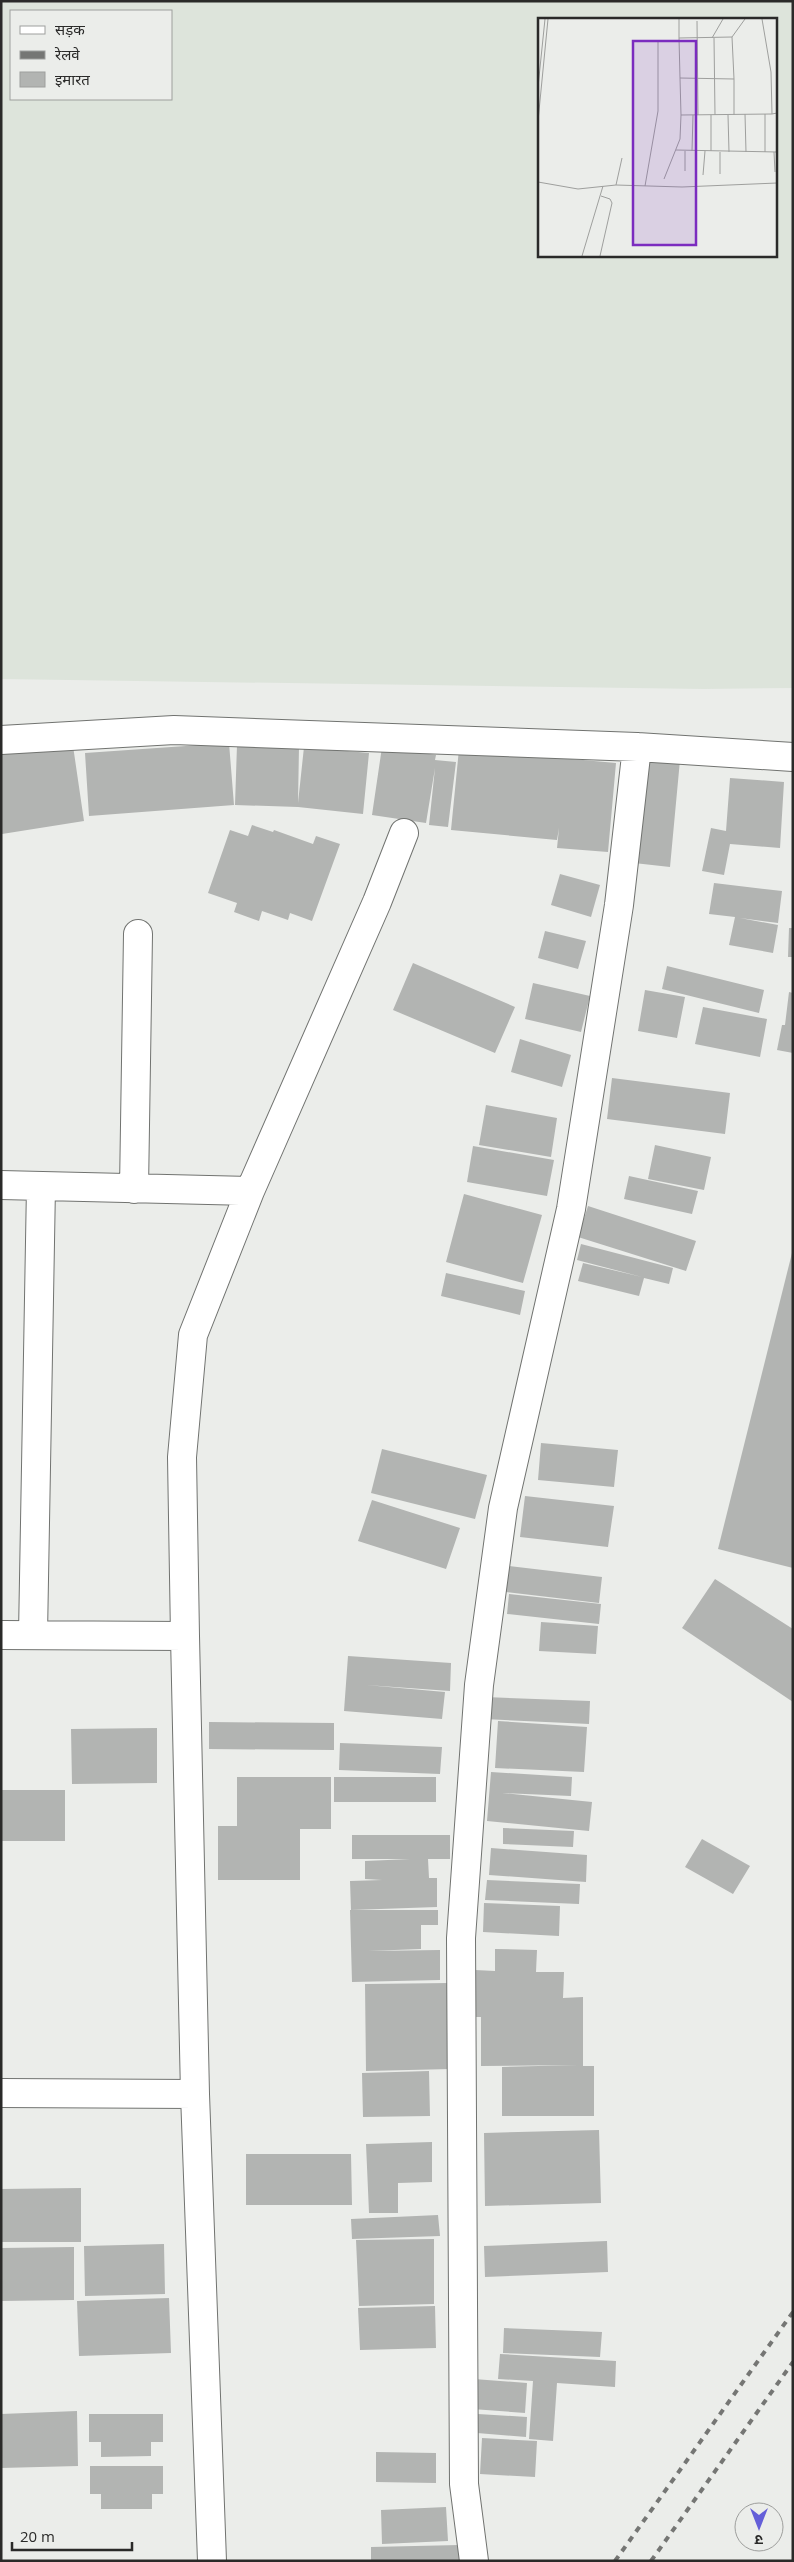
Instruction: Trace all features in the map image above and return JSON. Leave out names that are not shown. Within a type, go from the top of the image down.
[{"type":"street","points":[[1,740],[174,730],[637,747],[793,757]]},
{"type":"street","points":[[474,2561],[464,2484],[461,1938],[479,1685],[503,1508],[571,1209],[620,905],[637,747]]},
{"type":"street","points":[[212,2561],[195,2094],[182,1457],[193,1335],[250,1192],[377,902],[404,833]]},
{"type":"street","points":[[134,1189],[138,934]]},
{"type":"street","points":[[1,1185],[250,1192]]},
{"type":"street","points":[[33,1635],[41,1186]]},
{"type":"street","points":[[1,1635],[185,1636]]},
{"type":"street","points":[[1,2093],[195,2094]]},
{"type":"shaded area","points":[[1,1],[793,1],[793,688],[704,689],[1,679]]},
{"type":"building","points":[[72,739],[84,821],[2,834],[1,750]]},
{"type":"building","points":[[229,743],[234,805],[89,816],[85,753]]},
{"type":"building","points":[[237,745],[299,747],[298,803],[304,747],[369,753],[363,814],[298,807],[235,805]]},
{"type":"building","points":[[382,747],[436,755],[435,760],[456,762],[448,827],[429,825],[435,768],[426,823],[372,815]]},
{"type":"building","points":[[459,749],[616,763],[608,852],[557,848],[559,828],[557,840],[451,830]]},
{"type":"building","points":[[644,757],[680,760],[670,867],[634,863]]},
{"type":"building","points":[[730,778],[784,782],[780,848],[730,844],[724,875],[702,871],[711,828],[726,831]]},
{"type":"building","points":[[252,825],[273,832],[274,830],[313,844],[316,836],[340,844],[312,921],[290,913],[288,920],[262,911],[259,921],[234,912],[237,903],[208,893],[230,830],[248,836]]},
{"type":"building","points":[[560,874],[600,885],[591,917],[551,905]]},
{"type":"building","points":[[714,883],[782,891],[778,923],[740,918],[778,925],[773,953],[729,945],[735,917],[709,914]]},
{"type":"building","points":[[789,928],[793,928],[793,957],[788,957]]},
{"type":"building","points":[[545,931],[586,941],[578,969],[538,958]]},
{"type":"building","points":[[413,963],[515,1007],[495,1053],[393,1010]]},
{"type":"building","points":[[667,966],[764,990],[759,1013],[662,989]]},
{"type":"building","points":[[533,983],[590,996],[581,1032],[525,1019]]},
{"type":"building","points":[[645,990],[685,997],[677,1038],[638,1031]]},
{"type":"building","points":[[789,992],[793,993],[793,1053],[777,1050],[782,1025],[785,1025]]},
{"type":"building","points":[[703,1007],[767,1019],[760,1057],[695,1044]]},
{"type":"building","points":[[520,1039],[571,1055],[562,1087],[511,1072]]},
{"type":"building","points":[[612,1078],[730,1093],[725,1134],[607,1119]]},
{"type":"building","points":[[486,1105],[557,1118],[551,1157],[479,1145]]},
{"type":"building","points":[[655,1145],[711,1157],[704,1190],[648,1179]]},
{"type":"building","points":[[473,1146],[554,1160],[547,1196],[467,1182]]},
{"type":"building","points":[[629,1176],[698,1191],[692,1214],[624,1199]]},
{"type":"building","points":[[464,1194],[542,1215],[523,1283],[446,1262]]},
{"type":"building","points":[[588,1206],[696,1241],[686,1271],[578,1237]]},
{"type":"building","points":[[581,1244],[673,1268],[669,1284],[644,1278],[639,1296],[578,1281],[583,1263],[642,1277],[577,1260]]},
{"type":"building","points":[[793,1253],[793,1568],[718,1549]]},
{"type":"building","points":[[446,1273],[525,1291],[520,1315],[441,1296]]},
{"type":"building","points":[[541,1443],[618,1450],[614,1487],[538,1480]]},
{"type":"building","points":[[382,1449],[487,1475],[475,1519],[371,1493]]},
{"type":"building","points":[[525,1496],[614,1506],[608,1547],[520,1537]]},
{"type":"building","points":[[372,1500],[460,1528],[446,1569],[358,1541]]},
{"type":"building","points":[[509,1566],[602,1577],[599,1603],[506,1592]]},
{"type":"building","points":[[715,1579],[793,1629],[793,1702],[682,1628]]},
{"type":"building","points":[[509,1594],[601,1604],[599,1624],[507,1614]]},
{"type":"building","points":[[541,1622],[598,1626],[596,1654],[539,1651]]},
{"type":"building","points":[[348,1656],[451,1663],[450,1691],[366,1685],[445,1692],[442,1719],[344,1711]]},
{"type":"building","points":[[485,1697],[590,1701],[589,1724],[484,1719]]},
{"type":"building","points":[[498,1721],[587,1727],[584,1772],[495,1768]]},
{"type":"building","points":[[209,1722],[334,1723],[334,1750],[209,1749]]},
{"type":"building","points":[[157,1728],[157,1783],[72,1784],[71,1729]]},
{"type":"building","points":[[340,1743],[442,1747],[440,1774],[339,1770]]},
{"type":"building","points":[[491,1772],[572,1777],[571,1796],[502,1793],[592,1802],[589,1831],[487,1821]]},
{"type":"building","points":[[237,1777],[331,1777],[331,1829],[300,1829],[300,1880],[218,1880],[218,1826],[237,1826]]},
{"type":"building","points":[[334,1777],[436,1777],[436,1802],[334,1802]]},
{"type":"building","points":[[1,1790],[65,1790],[65,1841],[1,1841]]},
{"type":"building","points":[[503,1828],[574,1831],[573,1847],[503,1844]]},
{"type":"building","points":[[352,1835],[450,1835],[450,1859],[428,1859],[429,1878],[437,1878],[437,1907],[351,1910],[350,1881],[382,1880],[365,1879],[365,1861],[410,1859],[352,1859]]},
{"type":"building","points":[[702,1839],[750,1866],[733,1894],[685,1867]]},
{"type":"building","points":[[491,1848],[587,1855],[586,1882],[489,1875]]},
{"type":"building","points":[[487,1880],[580,1884],[579,1904],[485,1900]]},
{"type":"building","points":[[484,1903],[560,1906],[559,1936],[483,1932]]},
{"type":"building","points":[[350,1910],[438,1910],[438,1925],[421,1925],[421,1949],[368,1951],[440,1950],[440,1980],[352,1982]]},
{"type":"building","points":[[495,1949],[537,1950],[536,1972],[564,1972],[563,1998],[583,1997],[583,2066],[594,2066],[594,2116],[502,2116],[502,2067],[579,2065],[481,2066],[481,2017],[474,2017],[475,1970],[495,1971]]},
{"type":"building","points":[[449,1983],[451,2069],[366,2071],[365,1984]]},
{"type":"building","points":[[429,2071],[430,2116],[363,2117],[362,2073]]},
{"type":"building","points":[[599,2130],[601,2203],[485,2206],[484,2133]]},
{"type":"building","points":[[432,2142],[432,2182],[398,2183],[398,2213],[369,2213],[366,2144]]},
{"type":"building","points":[[246,2154],[351,2154],[352,2205],[246,2205]]},
{"type":"building","points":[[81,2188],[81,2242],[1,2242],[1,2189]]},
{"type":"building","points":[[438,2215],[440,2236],[352,2239],[351,2219]]},
{"type":"building","points":[[434,2239],[434,2304],[359,2306],[356,2240]]},
{"type":"building","points":[[607,2241],[608,2272],[485,2277],[484,2246]]},
{"type":"building","points":[[164,2244],[165,2294],[85,2296],[84,2246]]},
{"type":"building","points":[[74,2247],[74,2300],[1,2301],[1,2248]]},
{"type":"building","points":[[169,2298],[171,2353],[79,2356],[77,2301]]},
{"type":"building","points":[[435,2306],[436,2348],[360,2350],[358,2308]]},
{"type":"building","points":[[504,2328],[602,2332],[600,2357],[503,2353]]},
{"type":"building","points":[[500,2354],[616,2361],[615,2387],[557,2383],[553,2441],[529,2439],[533,2381],[498,2379]]},
{"type":"building","points":[[474,2379],[527,2383],[525,2413],[472,2409]]},
{"type":"building","points":[[77,2411],[78,2466],[1,2468],[1,2414]]},
{"type":"building","points":[[89,2414],[163,2414],[163,2442],[151,2442],[151,2456],[101,2457],[101,2442],[89,2442]]},
{"type":"building","points":[[478,2414],[527,2417],[526,2437],[477,2433]]},
{"type":"building","points":[[482,2438],[537,2441],[535,2477],[480,2474]]},
{"type":"building","points":[[376,2452],[436,2453],[436,2483],[376,2482]]},
{"type":"building","points":[[90,2466],[163,2466],[163,2494],[152,2494],[152,2509],[101,2509],[101,2494],[90,2494]]},
{"type":"building","points":[[446,2507],[448,2541],[382,2544],[381,2510]]},
{"type":"building","points":[[459,2545],[460,2561],[371,2561],[371,2547]]},
{"type":"railway","points":[[615,2561],[793,2312]]},
{"type":"railway","points":[[651,2561],[793,2362]]}]
